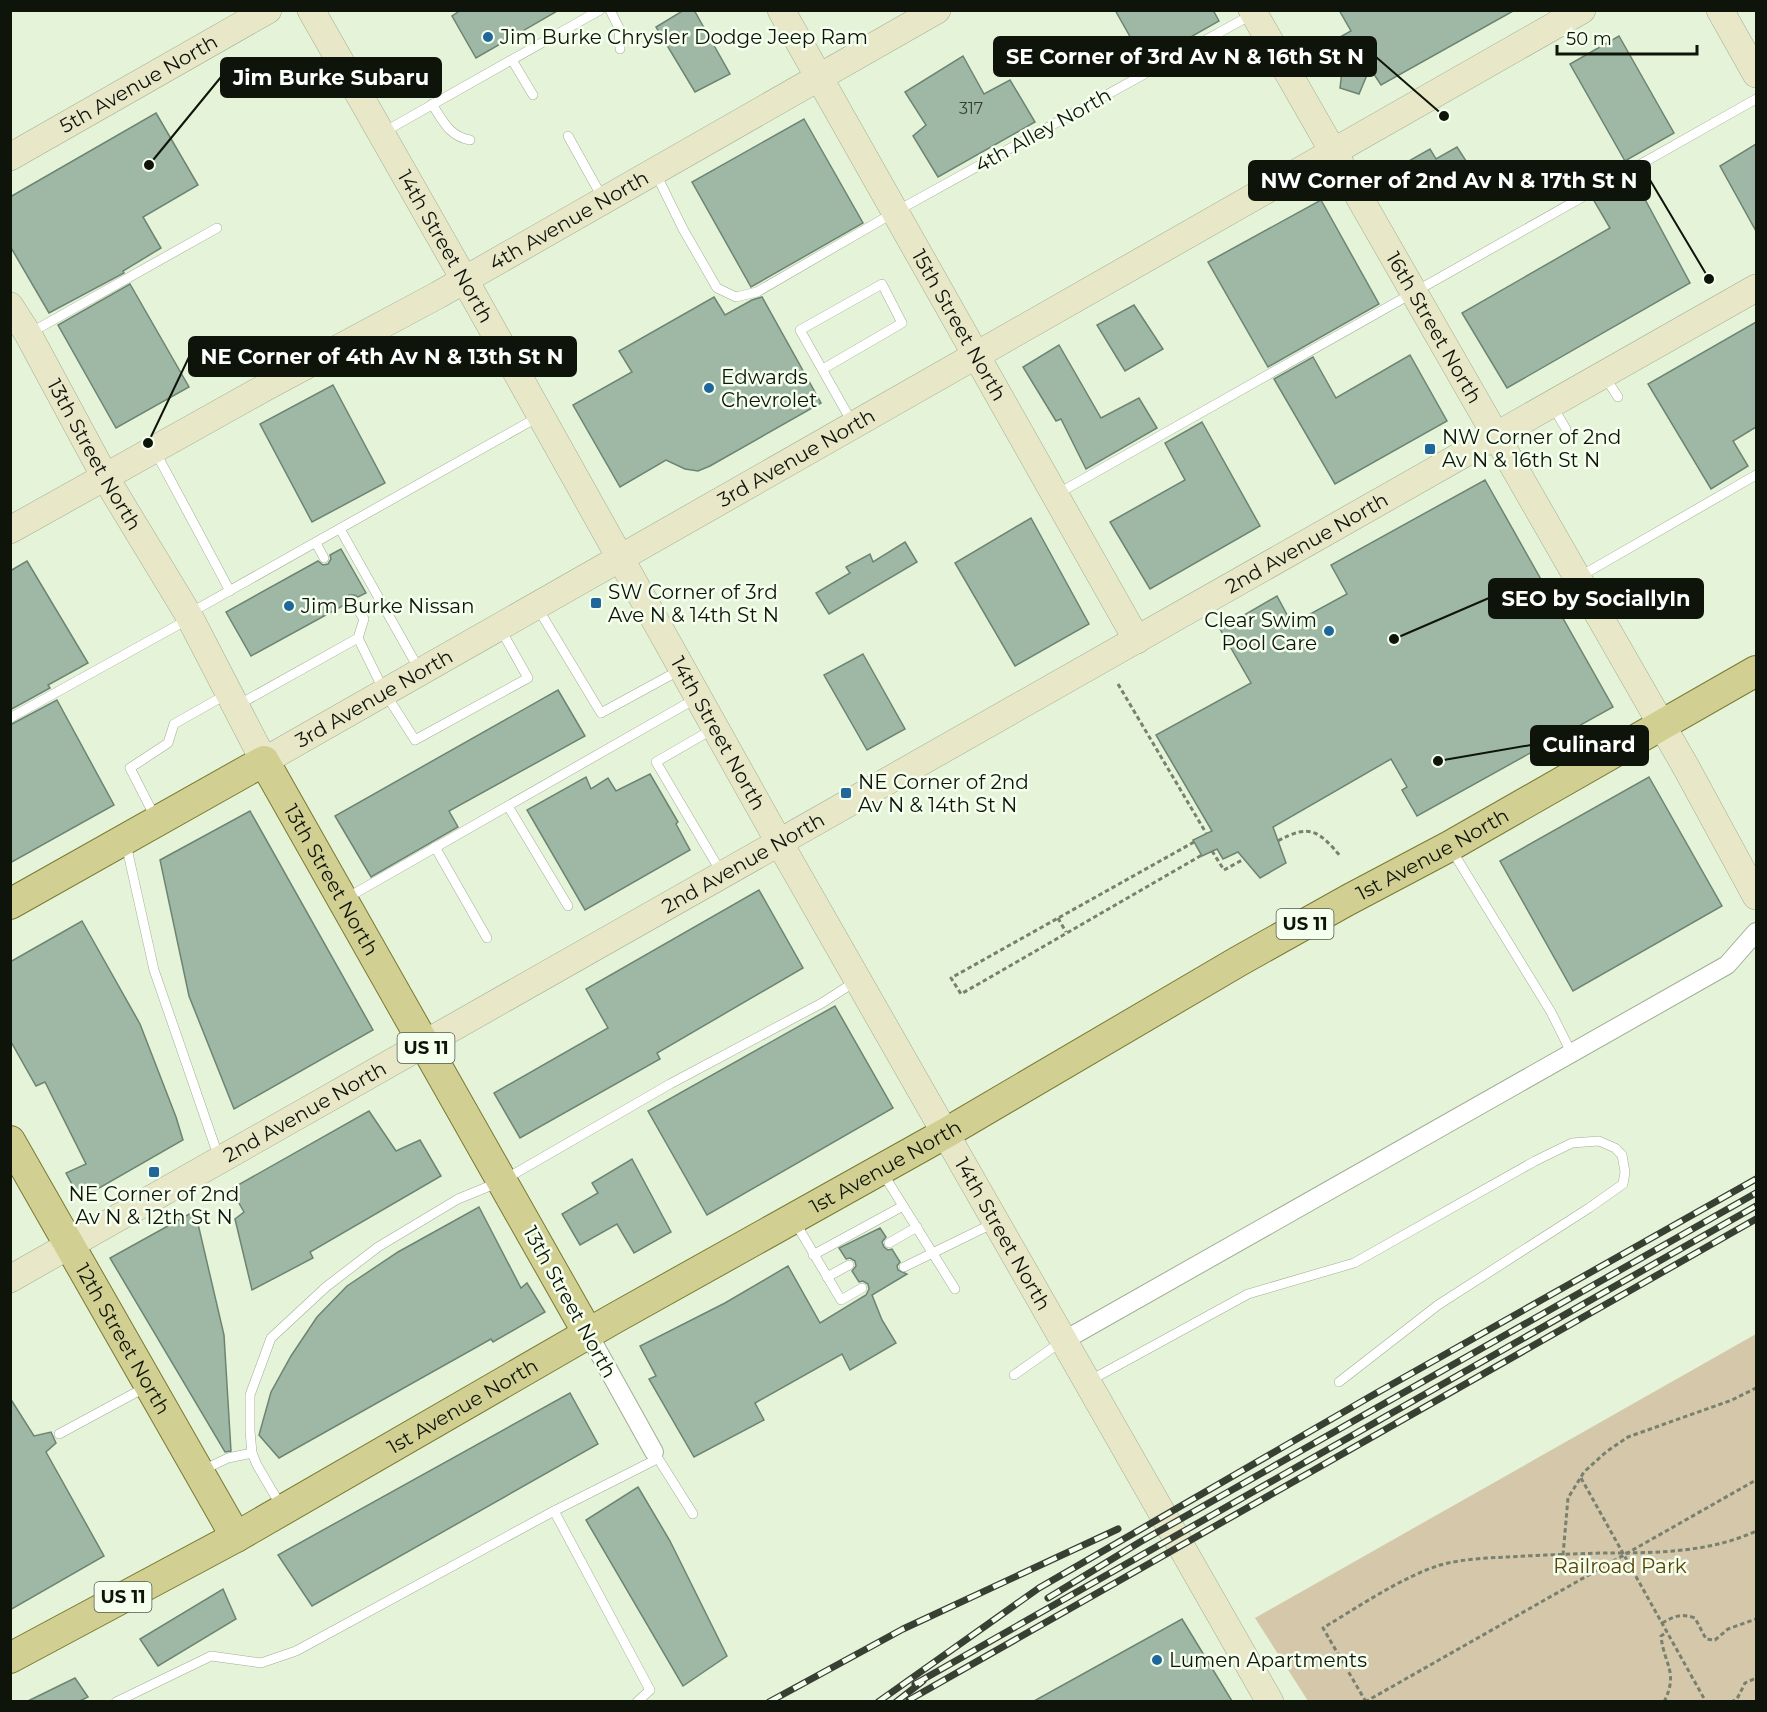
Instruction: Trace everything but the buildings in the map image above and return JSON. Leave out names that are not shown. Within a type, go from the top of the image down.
[{"type":"main road","name":"1st Avenue North","points":[[10,1658],[236,1537],[946,1133],[1239,961],[1450,846],[1756,671]]},
{"type":"main road","name":"3rd Avenue North","points":[[10,904],[264,761]]},
{"type":"main road","name":"13th Street North","points":[[264,761],[589,1335]]},
{"type":"main road","name":"12th Street North","points":[[10,1141],[236,1537]]},
{"type":"street","name":"5th Avenue North","points":[[10,157],[268,10]]},
{"type":"street","name":"14th Street North","points":[[311,10],[465,279],[779,842],[1270,1701]]},
{"type":"street","name":"15th Street North","points":[[781,10],[1137,640]]},
{"type":"street","name":"4th Avenue North","points":[[10,530],[465,279],[937,10]]},
{"type":"street","name":"3rd Avenue North","points":[[264,761],[1582,10]]},
{"type":"street","points":[[1720,10],[1756,74]]},
{"type":"street","name":"16th Street North","points":[[1255,12],[1332,152],[1721,829],[1756,896]]},
{"type":"street","name":"2nd Avenue North","points":[[10,1279],[1551,404],[1611,386],[1756,288]]},
{"type":"street","name":"13th Street North","points":[[10,306],[28,334],[105,477],[189,616],[264,761]]},
{"type":"street","points":[[1063,1341],[1727,965],[1756,932]]},
{"type":"street","name":"13th Street North","points":[[589,1335],[654,1452]]},
{"type":"lane","points":[[380,134],[600,10]]},
{"type":"lane","points":[[610,10],[619,28],[620,49]]},
{"type":"lane","name":"4th Alley North","points":[[654,171],[683,229],[717,288],[736,297],[757,292],[895,212],[1255,12]]},
{"type":"lane","points":[[512,60],[533,95]]},
{"type":"lane","points":[[1055,496],[1756,99]]},
{"type":"lane","points":[[432,105],[449,131],[458,138],[470,140]]},
{"type":"lane","points":[[568,136],[603,201]]},
{"type":"lane","points":[[28,334],[218,228]]},
{"type":"lane","points":[[823,369],[902,323],[882,284],[800,330],[854,426]]},
{"type":"lane","points":[[1551,404],[1566,429]]},
{"type":"lane","points":[[10,717],[541,415]]},
{"type":"lane","points":[[154,449],[230,591]]},
{"type":"lane","points":[[1576,578],[1756,475]]},
{"type":"lane","points":[[340,529],[421,672]]},
{"type":"lane","points":[[316,543],[324,558]]},
{"type":"lane","points":[[352,601],[364,619],[358,638],[385,693],[415,740],[528,678],[500,628]]},
{"type":"lane","points":[[537,607],[601,713],[682,668]]},
{"type":"lane","points":[[157,821],[129,768],[168,743],[174,724],[232,699],[358,638]]},
{"type":"lane","points":[[343,900],[698,697]]},
{"type":"lane","points":[[715,728],[656,762],[722,875]]},
{"type":"lane","points":[[508,806],[568,906]]},
{"type":"lane","points":[[124,840],[154,970],[220,1160]]},
{"type":"lane","points":[[1450,846],[1551,1012],[1572,1054]]},
{"type":"lane","points":[[435,847],[487,938]]},
{"type":"lane","points":[[283,1510],[256,1465],[252,1453],[249,1395],[271,1338],[326,1287],[378,1247],[458,1199],[502,1181],[670,1084],[822,1003],[858,979]]},
{"type":"lane","points":[[1087,1382],[1248,1294],[1354,1263],[1535,1161],[1572,1143],[1599,1141],[1615,1148],[1622,1155],[1625,1172],[1623,1184],[1438,1305],[1339,1382]]},
{"type":"lane","points":[[880,1170],[955,1289]]},
{"type":"lane","points":[[813,1255],[903,1206]]},
{"type":"lane","points":[[793,1219],[841,1300],[862,1288]]},
{"type":"lane","points":[[904,1268],[996,1221]]},
{"type":"lane","points":[[889,1243],[917,1227]]},
{"type":"lane","points":[[827,1277],[849,1265]]},
{"type":"lane","points":[[1014,1375],[1063,1341]]},
{"type":"lane","points":[[59,1434],[150,1385]]},
{"type":"lane","points":[[116,1701],[132,1698],[211,1656],[261,1663],[296,1651],[554,1511],[653,1461],[654,1452]]},
{"type":"lane","points":[[654,1452],[693,1514]]},
{"type":"lane","points":[[199,1472],[228,1458],[252,1453]]},
{"type":"lane","points":[[554,1511],[650,1690],[637,1701]]},
{"type":"path","points":[[1118,684],[1206,833]]},
{"type":"path","points":[[1278,841],[1303,830],[1313,831],[1324,837],[1341,857]]},
{"type":"path","points":[[1194,842],[951,978],[961,994],[1202,855]]},
{"type":"path","points":[[1212,851],[1224,870],[1244,859]]},
{"type":"path","points":[[1058,918],[1066,933]]},
{"type":"path","points":[[1563,1555],[1568,1498],[1581,1478],[1606,1452],[1628,1437],[1732,1400],[1756,1388]]},
{"type":"path","points":[[1581,1478],[1706,1701]]},
{"type":"path","points":[[1756,1480],[1623,1554],[1365,1701],[1323,1628],[1412,1577],[1440,1565],[1475,1559],[1623,1554],[1685,1550],[1719,1544],[1756,1531]]},
{"type":"path","points":[[1662,1623],[1677,1615],[1686,1615],[1695,1618],[1706,1639],[1715,1640],[1728,1629],[1756,1619]]},
{"type":"path","points":[[1664,1701],[1672,1684],[1672,1674],[1662,1643],[1662,1636],[1667,1632]]},
{"type":"path","points":[[1731,1701],[1737,1699],[1744,1683],[1756,1678]]},
{"type":"green space","name":"Railroad Park","points":[[1756,1334],[1756,1701],[1308,1701],[1255,1618]]},
{"type":"railway","points":[[878,1702],[1039,1588],[1373,1395],[1756,1179]]},
{"type":"railway","points":[[1048,1598],[1140,1542],[1756,1193]]},
{"type":"railway","points":[[915,1684],[1756,1206]]},
{"type":"railway","points":[[909,1700],[1756,1219]]},
{"type":"railway","points":[[769,1702],[903,1629],[1118,1529]]},
{"type":"railway","points":[[896,1702],[923,1681]]},
{"type":"place","name":"Jim Burke Chrysler Dodge Jeep Ram","points":[[488,37]]},
{"type":"place","name":"SE Corner of 3rd Av N & 16th St N","points":[[1444,116]]},
{"type":"place","name":"Jim Burke Subaru","points":[[149,165]]},
{"type":"place","name":"NW Corner of 2nd Av N & 17th St N","points":[[1709,279]]},
{"type":"place","name":"Edwards Chevrolet","points":[[709,388]]},
{"type":"place","name":"NE Corner of 4th Av N & 13th St N","points":[[148,443]]},
{"type":"place","name":"NW Corner of 2nd Av N & 16th St N","points":[[1430,449]]},
{"type":"place","name":"SW Corner of 3rd Ave N & 14th St N","points":[[596,603]]},
{"type":"place","name":"Jim Burke Nissan","points":[[289,606]]},
{"type":"place","name":"Clear Swim Pool Care","points":[[1329,631]]},
{"type":"place","name":"SEO by SociallyIn","points":[[1394,639]]},
{"type":"place","name":"Culinard","points":[[1438,761]]},
{"type":"place","name":"NE Corner of 2nd Av N & 14th St N","points":[[846,793]]},
{"type":"place","name":"NE Corner of 2nd Av N & 12th St N","points":[[154,1172]]},
{"type":"place","name":"Lumen Apartments","points":[[1157,1660]]}]
